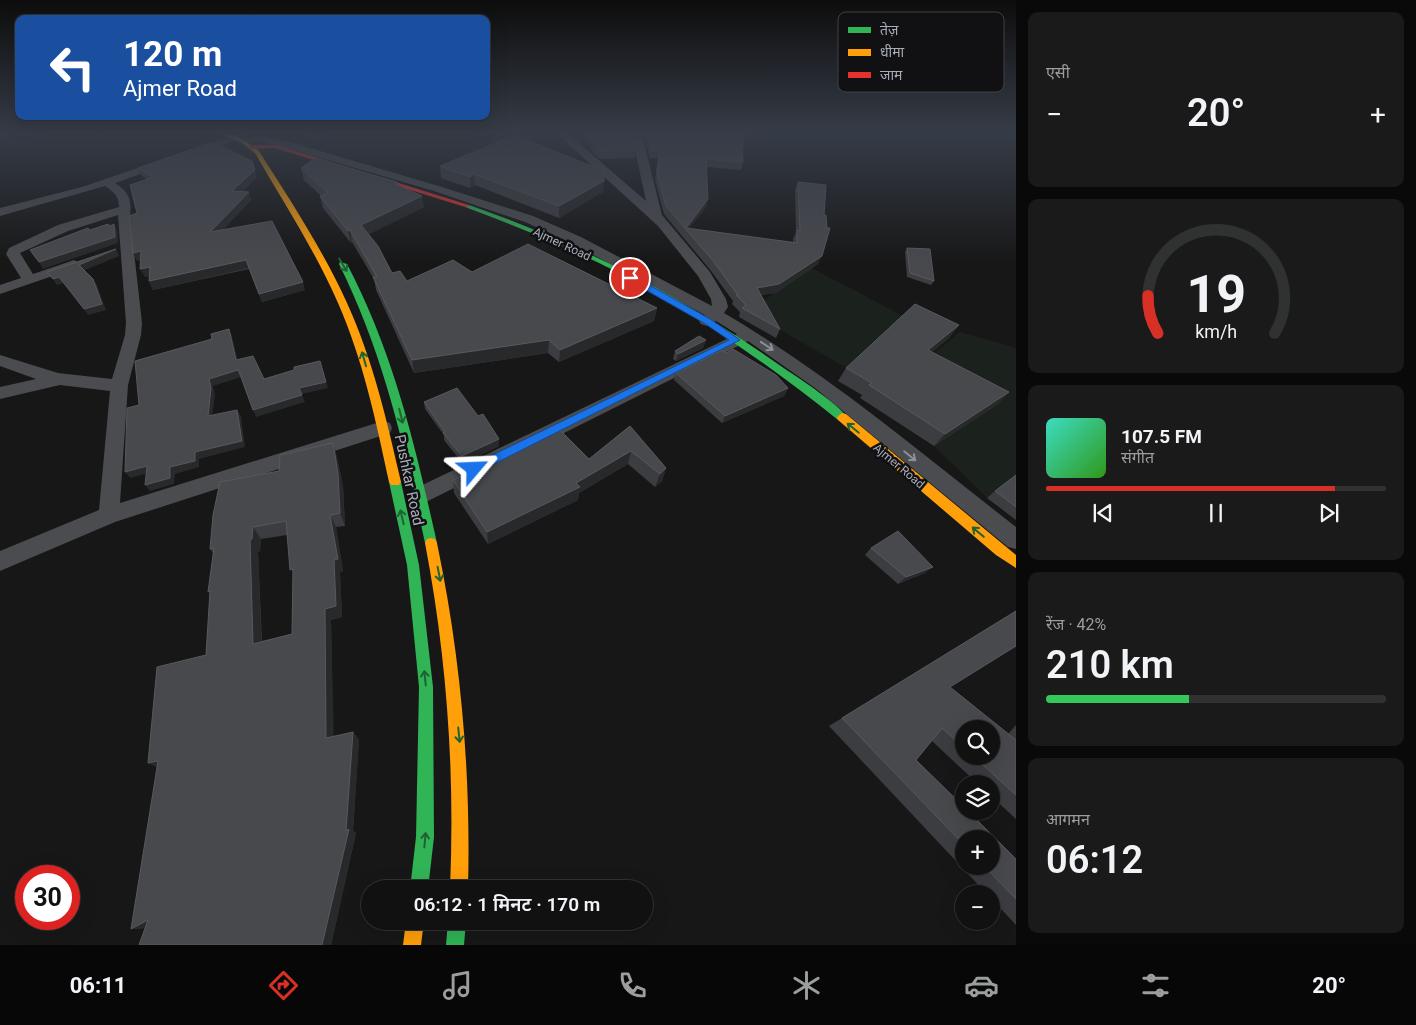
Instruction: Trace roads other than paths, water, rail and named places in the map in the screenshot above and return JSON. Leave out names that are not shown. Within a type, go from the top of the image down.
[{"type":"main road","name":"Pushkar Road","points":[[271,175],[327,270],[343,303],[358,338],[383,428],[412,565],[426,687],[426,837],[420,880]]},
{"type":"main road","name":"Pushkar Road","points":[[338,257],[365,304],[385,354],[440,578],[451,653],[463,776],[459,880]]},
{"type":"main road","name":"Ajmer Road","points":[[743,337],[776,368],[844,420],[1000,551],[1016,562]]},
{"type":"main road","points":[[412,945],[414,930]]},
{"type":"main road","points":[[455,945],[456,930]]},
{"type":"street","points":[[0,212],[130,175]]},
{"type":"street","name":"Ajmer Road","points":[[382,175],[576,240],[630,267],[821,384],[1016,540]]},
{"type":"street","points":[[609,175],[656,216],[697,265],[719,298],[720,306],[712,317]]},
{"type":"street","points":[[646,175],[656,216]]},
{"type":"street","points":[[108,182],[125,196],[124,216],[128,246],[133,329],[119,385],[109,515]]},
{"type":"street","points":[[30,280],[13,254],[14,251],[63,228],[125,209]]},
{"type":"street","points":[[110,252],[128,246]]},
{"type":"street","points":[[0,290],[83,261]]},
{"type":"street","points":[[421,495],[743,337]]},
{"type":"street","points":[[0,360],[36,375],[57,380],[89,385],[119,385]]},
{"type":"street","points":[[0,394],[57,380]]},
{"type":"street","points":[[0,561],[109,515],[383,428]]}]
